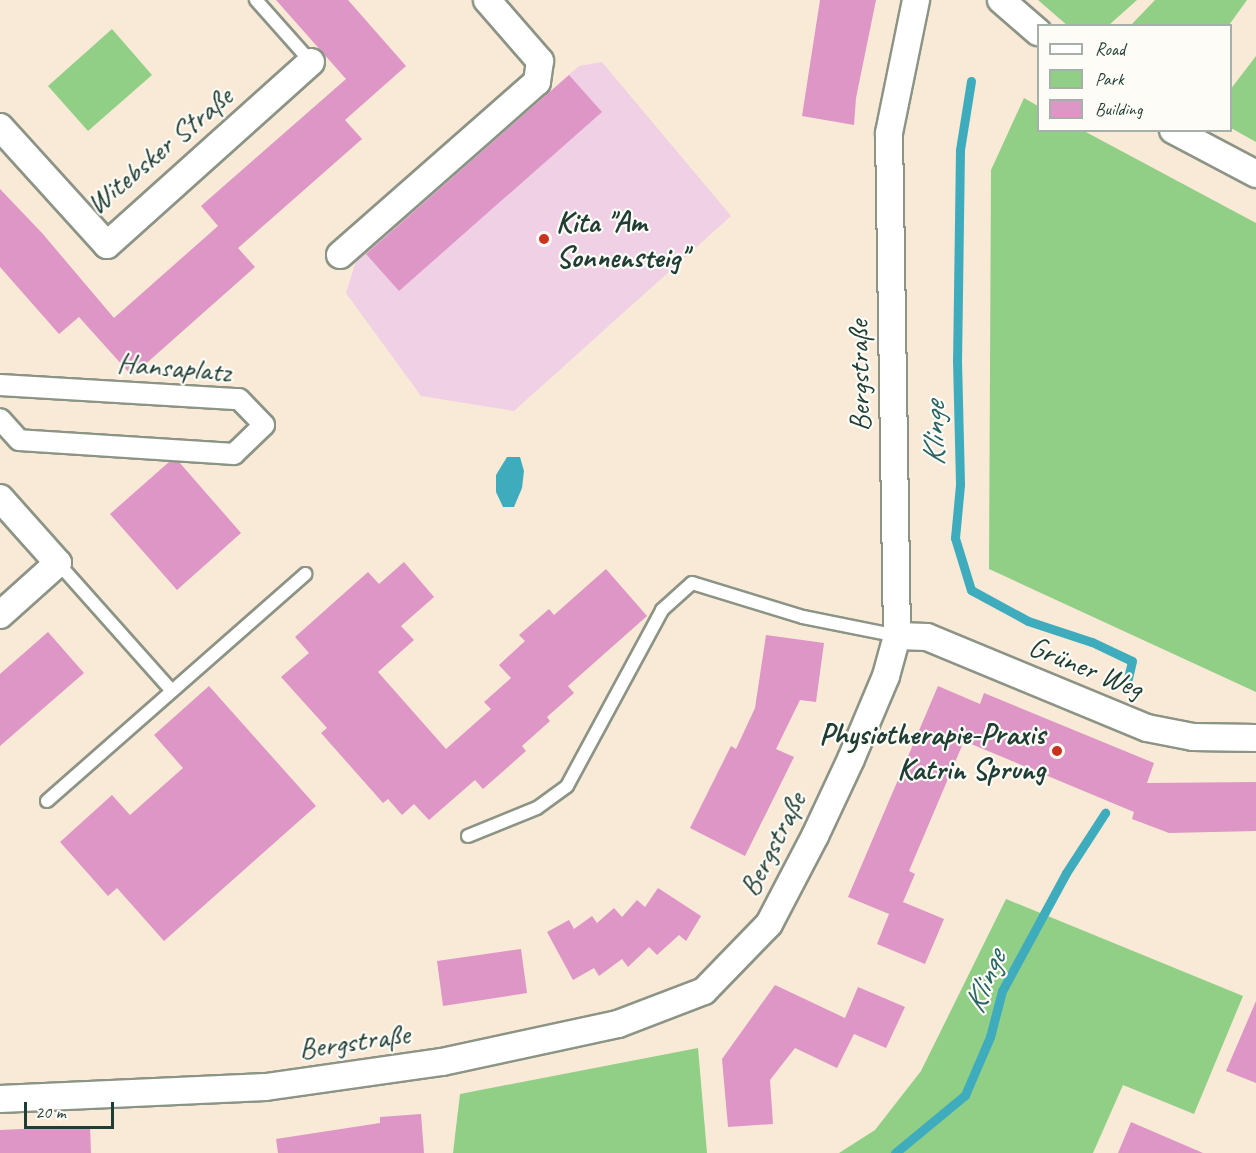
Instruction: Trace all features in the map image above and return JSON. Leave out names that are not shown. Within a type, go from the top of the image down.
[{"type":"street","points":[[340,255],[537,82],[540,62],[487,0]]},
{"type":"street","name":"Bergstraße","points":[[0,1099],[266,1086],[442,1062],[618,1024],[704,991],[769,924],[816,836],[851,759],[886,676],[897,636],[888,133],[916,0]]},
{"type":"street","points":[[1001,0],[1037,31]]},
{"type":"street","name":"Witebsker Straße","points":[[0,127],[107,245],[311,62]]},
{"type":"street","points":[[1177,132],[1256,174]]},
{"type":"street","name":"Hansaplatz","points":[[0,385],[238,399],[264,425],[234,454],[19,440],[0,419]]},
{"type":"street","points":[[0,498],[58,563],[0,615]]},
{"type":"street","name":"Grüner Weg","points":[[897,636],[927,637],[1147,728],[1193,737],[1256,738]]},
{"type":"lane","name":"Witebsker Straße","points":[[256,0],[311,62]]},
{"type":"lane","points":[[58,563],[172,691]]},
{"type":"lane","points":[[47,801],[305,574]]},
{"type":"lane","points":[[468,836],[537,808],[567,786],[662,610],[692,583],[803,617],[897,636]]},
{"type":"shaded area","name":"Kita \"Am Sonnensteig\"","points":[[602,62],[731,216],[514,411],[421,396],[346,293],[356,261],[579,66]]},
{"type":"green space","points":[[1038,0],[1137,0],[1110,24],[1066,24]]},
{"type":"green space","points":[[1155,0],[1247,0],[1230,24],[1132,24]]},
{"type":"green space","points":[[112,29],[152,75],[88,131],[48,86]]},
{"type":"green space","points":[[1256,56],[1256,142],[1232,129],[1232,87]]},
{"type":"green space","points":[[1024,98],[1037,105],[1037,132],[1086,132],[1256,223],[1256,692],[989,569],[991,170]]},
{"type":"green space","points":[[1006,899],[1243,996],[1194,1114],[1123,1085],[1093,1153],[839,1153],[875,1130],[921,1071]]},
{"type":"green space","points":[[698,1048],[707,1153],[453,1153],[460,1094]]},
{"type":"water","points":[[507,457],[520,457],[524,471],[522,488],[514,507],[503,507],[496,492],[496,475]]},
{"type":"building","points":[[276,0],[348,0],[406,66],[345,120],[362,139],[238,248],[255,267],[132,376],[79,317],[59,334],[0,267],[0,189],[42,233],[114,318],[218,226],[201,206],[346,79]]},
{"type":"building","points":[[820,0],[876,0],[856,98],[854,125],[802,116]]},
{"type":"building","points":[[569,75],[602,112],[399,291],[366,254]]},
{"type":"building","points":[[169,462],[179,462],[241,533],[177,590],[110,514]]},
{"type":"building","points":[[404,562],[434,597],[401,626],[414,640],[378,672],[446,749],[491,709],[484,702],[511,678],[499,665],[525,641],[519,635],[549,609],[554,615],[606,569],[647,616],[568,686],[574,693],[547,717],[550,721],[522,746],[526,751],[483,789],[475,780],[429,820],[414,804],[402,815],[388,799],[383,803],[321,733],[327,728],[281,677],[309,653],[295,637],[368,572],[379,584]]},
{"type":"building","points":[[48,632],[84,673],[0,746],[0,674]]},
{"type":"building","points":[[766,635],[824,643],[816,702],[800,700],[776,749],[794,757],[745,856],[690,828],[731,746],[736,749],[755,708]]},
{"type":"building","points":[[209,686],[316,806],[164,941],[117,888],[108,896],[60,842],[112,795],[130,815],[183,768],[154,735]]},
{"type":"building","points":[[938,686],[980,704],[984,693],[1154,763],[1147,783],[1256,782],[1256,831],[1169,833],[1132,819],[1134,812],[964,741],[909,871],[915,874],[903,902],[944,919],[925,964],[877,944],[889,914],[848,897]]},
{"type":"building","points":[[658,888],[701,916],[686,941],[679,935],[657,955],[649,947],[628,967],[622,959],[599,976],[594,968],[573,980],[547,932],[569,920],[574,929],[592,916],[597,923],[614,908],[622,917],[637,900],[645,907]]},
{"type":"building","points":[[521,949],[527,993],[443,1006],[437,961]]},
{"type":"building","points":[[775,985],[845,1018],[858,987],[905,1007],[886,1048],[854,1034],[837,1068],[795,1048],[770,1080],[773,1124],[728,1127],[722,1059]]},
{"type":"building","points":[[1256,1001],[1256,1083],[1226,1071]]},
{"type":"building","points":[[421,1114],[424,1153],[278,1153],[276,1139],[380,1123],[380,1117]]},
{"type":"building","points":[[1131,1122],[1203,1153],[1118,1153]]},
{"type":"building","points":[[90,1126],[91,1153],[0,1153],[0,1130]]},
{"type":"waterway","name":"Klinge","points":[[971,81],[960,150],[957,360],[960,485],[955,538],[971,590],[1028,621],[1092,642],[1132,661],[1128,679]]},
{"type":"waterway","name":"Klinge","points":[[895,1153],[965,1095],[990,1037],[1002,991],[1066,873],[1105,813]]},
{"type":"place","name":"Kita \"Am Sonnensteig\"","points":[[544,239]]},
{"type":"place","name":"Physiotherapie-Praxis Katrin Sprung","points":[[1057,751]]}]
